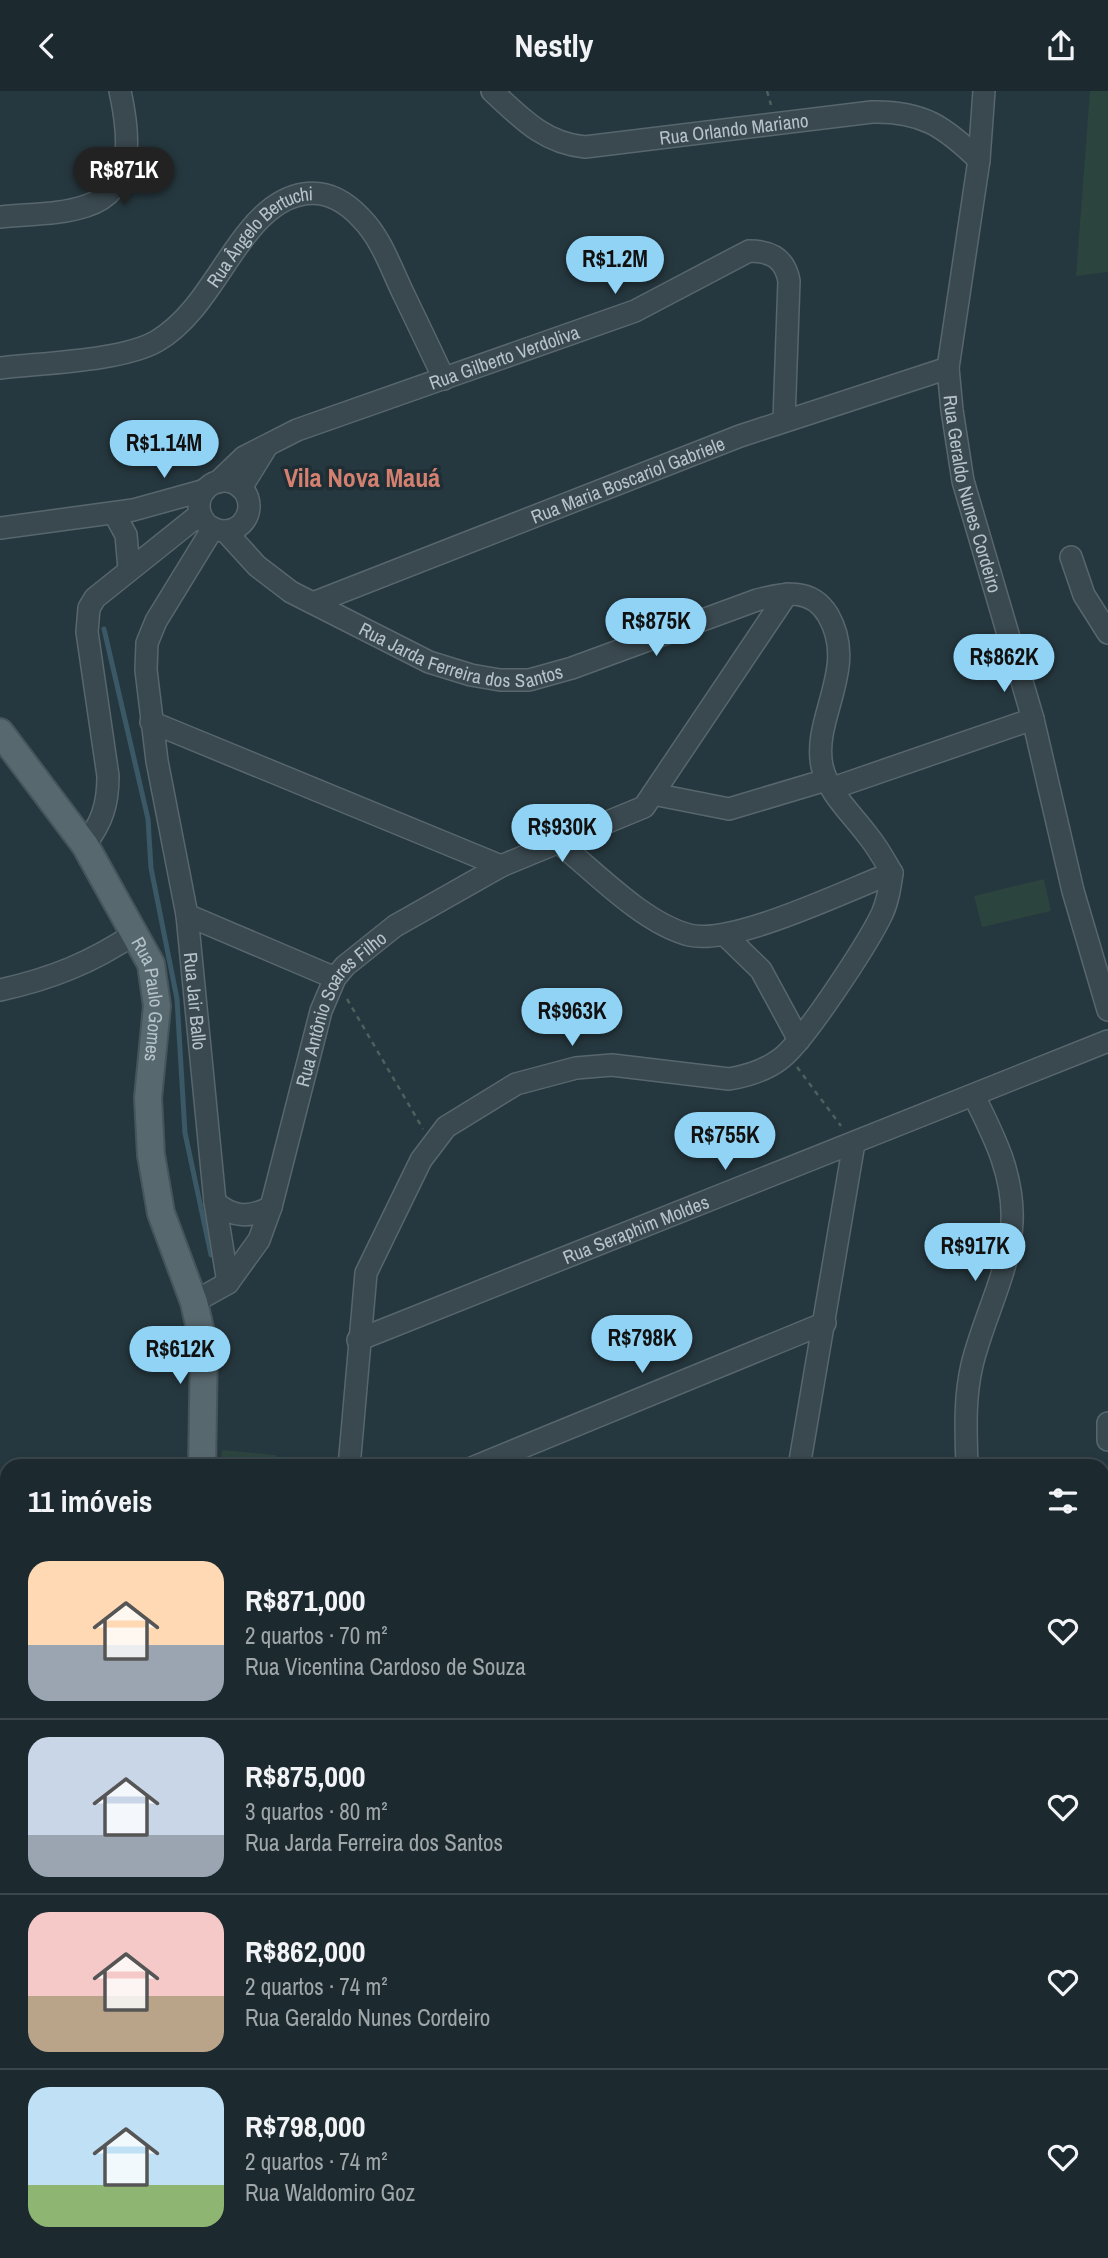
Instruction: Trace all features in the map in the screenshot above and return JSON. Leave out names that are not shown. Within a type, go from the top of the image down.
[{"type":"main road","name":"Rua Paulo Gomes","points":[[0,732],[85,845],[151,964],[158,1006],[148,1098],[157,1190],[161,1213],[194,1302]]},
{"type":"main road","points":[[194,1302],[204,1346],[202,1459]]},
{"type":"street","points":[[0,217],[86,206],[108,194],[121,177],[128,148],[120,91]]},
{"type":"street","name":"Rua Orlando Mariano","points":[[492,91],[529,126],[565,145],[585,147],[897,111],[941,126],[979,160]]},
{"type":"street","name":"Rua Geraldo Nunes Cordeiro","points":[[984,91],[979,160],[947,368],[964,481],[1033,719],[1073,891],[1108,1010]]},
{"type":"street","name":"Rua Ângelo Bertuchi","points":[[0,368],[109,354],[154,343],[169,334],[249,230],[273,206],[309,192],[326,194],[344,202],[362,218],[378,240],[444,379]]},
{"type":"street","name":"Rua Gilberto Verdoliva","points":[[215,511],[244,457],[297,430],[635,311],[749,251],[763,251],[776,256],[787,267],[789,281],[784,420]]},
{"type":"street","name":"Rua Maria Boscariol Gabriele","points":[[313,603],[784,420],[947,368]]},
{"type":"street","points":[[241,488],[267,446]]},
{"type":"street","points":[[85,845],[101,823],[108,800],[108,776],[87,632],[89,608],[95,597],[129,569],[215,511],[248,500],[241,488],[234,483],[215,511]]},
{"type":"street","points":[[0,528],[124,512],[215,511]]},
{"type":"street","name":"Rua Jarda Ferreira dos Santos","points":[[215,511],[257,566],[291,592],[429,662],[471,675],[500,680],[529,680],[572,668],[757,600],[787,594],[810,596],[822,604],[837,641],[839,666],[822,745],[829,784],[892,873]]},
{"type":"street","name":"Rua Jair Ballo","points":[[215,511],[147,643],[151,722],[187,915],[215,1202],[228,1283]]},
{"type":"street","points":[[124,512],[129,569]]},
{"type":"street","points":[[1071,557],[1079,585],[1108,633]]},
{"type":"street","name":"Rua Antônio Soares Filho","points":[[194,1302],[228,1283],[259,1240],[271,1207],[321,1011],[335,978],[345,966],[395,926],[500,866],[644,807],[787,594]]},
{"type":"street","points":[[653,794],[729,809],[829,784],[1033,719]]},
{"type":"street","points":[[151,722],[500,866]]},
{"type":"street","points":[[558,842],[642,911],[688,935],[725,935],[892,873]]},
{"type":"street","points":[[350,1459],[366,1273],[401,1199],[432,1144],[446,1127],[516,1084],[548,1074],[612,1065],[729,1079],[747,1076],[766,1068],[793,1047],[869,938],[882,913],[892,873]]},
{"type":"street","points":[[187,915],[335,978]]},
{"type":"street","points":[[0,990],[45,980],[80,967],[134,934]]},
{"type":"street","points":[[725,935],[761,970],[793,1047]]},
{"type":"street","name":"Rua Seraphim Moldes","points":[[358,1340],[1108,1041]]},
{"type":"street","points":[[967,1459],[966,1409],[971,1367],[1005,1259],[1012,1223],[1005,1164],[974,1096]]},
{"type":"street","points":[[800,1459],[854,1143]]},
{"type":"street","points":[[215,1202],[225,1211],[254,1216],[271,1207]]},
{"type":"street","points":[[494,1459],[825,1323]]},
{"type":"street","points":[[1108,1423],[1108,1440]]},
{"type":"path","points":[[335,978],[432,1144]]},
{"type":"path","points":[[793,1047],[854,1143]]},
{"type":"green space","points":[[1090,91],[1108,91],[1108,272],[1076,276]]},
{"type":"green space","points":[[1044,879],[1051,911],[982,927],[974,896]]},
{"type":"green space","points":[[222,1450],[276,1455],[276,1459],[221,1459]]},
{"type":"waterway","points":[[104,629],[148,819],[151,868],[177,999],[185,1133],[211,1255]]},
{"type":"district","name":"Vila Nova Mauá","points":[[362,478]]}]
